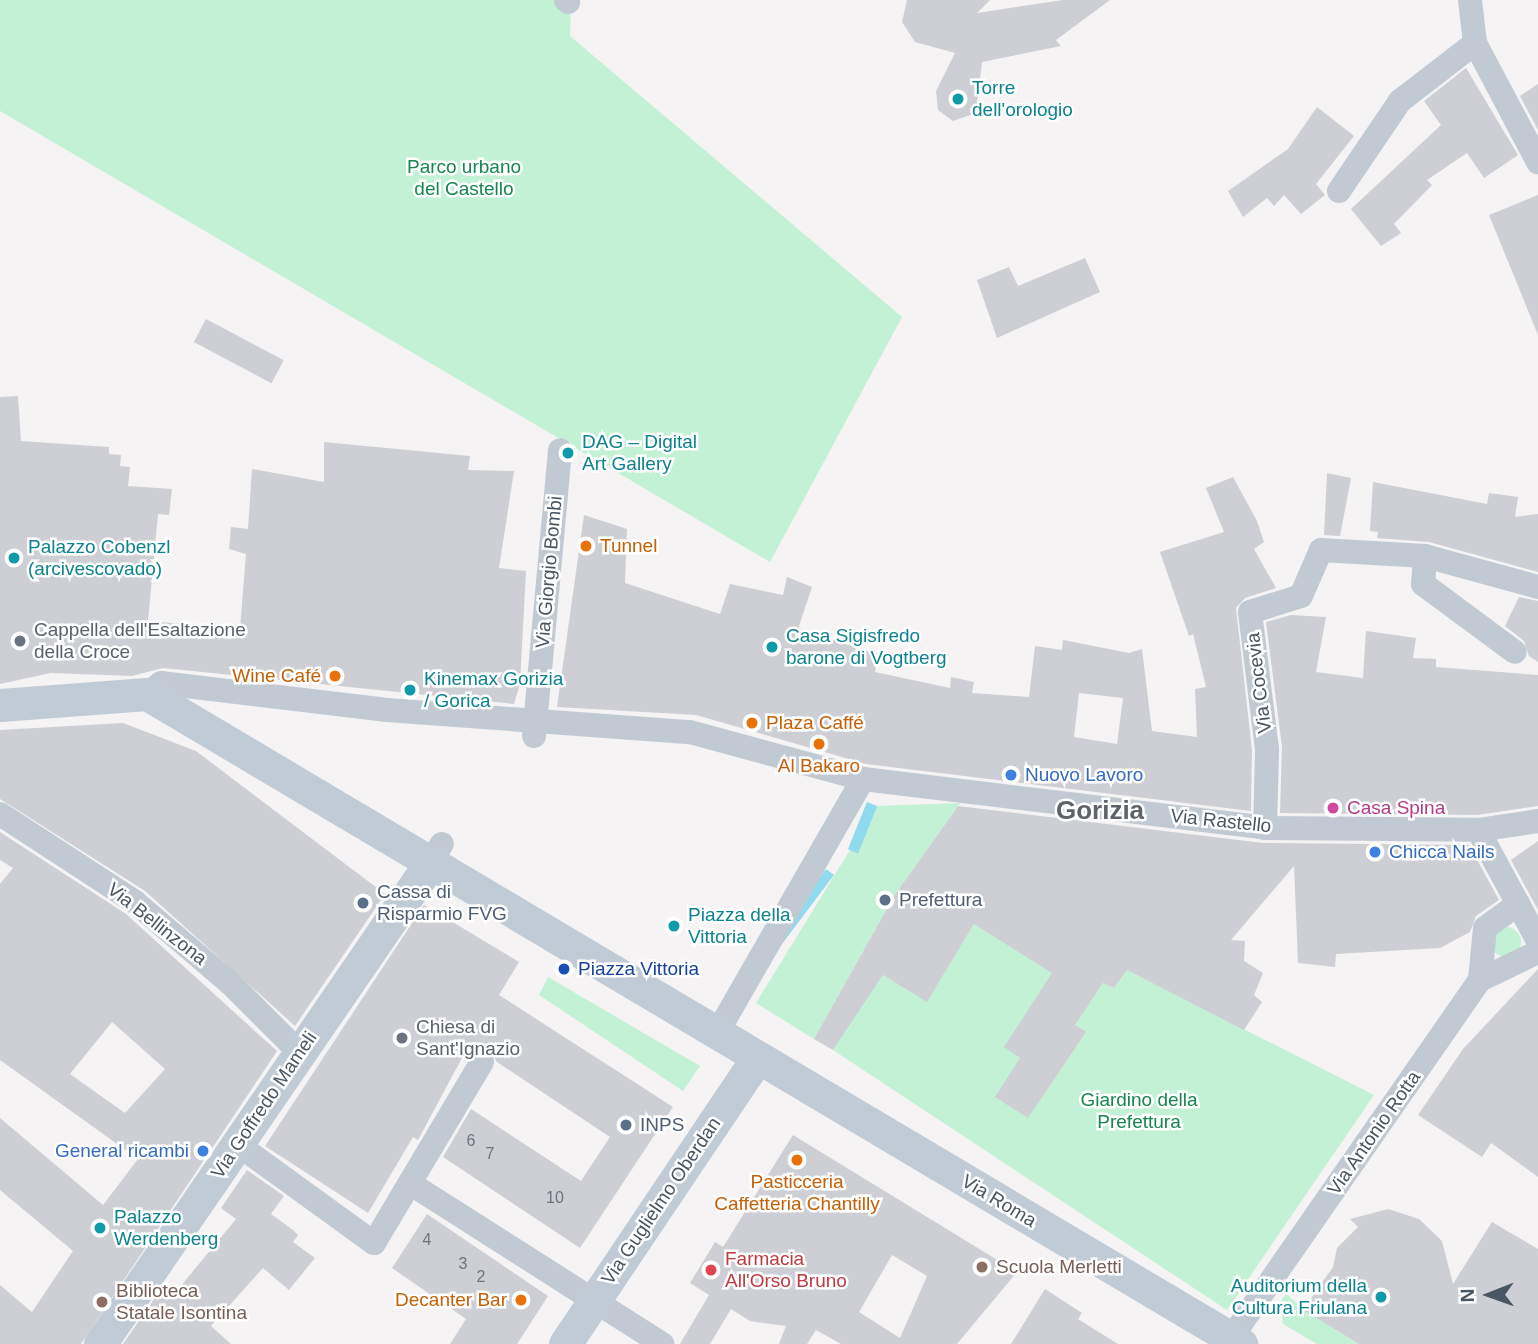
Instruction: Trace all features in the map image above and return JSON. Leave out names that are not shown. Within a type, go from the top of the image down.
[{"type":"main road","points":[[0,705],[148,694],[435,855],[757,1058]]},
{"type":"main road","name":"Via Goffredo Mameli","points":[[100,1344],[435,855]]},
{"type":"main road","name":"Via Roma","points":[[757,1058],[1236,1341]]},
{"type":"main road","name":"Via Guglielmo Oberdan","points":[[565,1344],[757,1058]]},
{"type":"street","points":[[1470,0],[1475,43],[1538,162]]},
{"type":"street","points":[[1339,191],[1400,101],[1475,43]]},
{"type":"street","name":"Via Giorgio Bombi","points":[[534,729],[560,450]]},
{"type":"street","name":"Via Cocevia","points":[[1265,828],[1267,749],[1250,612],[1301,596],[1321,550],[1424,556],[1538,587]]},
{"type":"street","points":[[1424,556],[1423,584],[1515,652]]},
{"type":"street","points":[[148,694],[161,683],[534,729],[690,732],[859,780],[718,1033]]},
{"type":"street","name":"Via Rastello","points":[[859,780],[1265,828],[1478,830],[1538,821]]},
{"type":"street","name":"Via Bellinzona","points":[[0,814],[135,902],[230,983],[299,1052]]},
{"type":"street","points":[[1478,830],[1538,941]]},
{"type":"street","points":[[1480,980],[1485,928],[1518,904]]},
{"type":"street","name":"Via Antonio Rotta","points":[[1236,1341],[1480,980],[1538,952]]},
{"type":"street","points":[[237,1144],[374,1242],[482,1062]]},
{"type":"street","points":[[411,1184],[662,1344]]},
{"type":"green space","name":"Parco urbano del Castello","points":[[0,0],[571,0],[570,36],[902,317],[770,562],[0,111]]},
{"type":"green space","points":[[960,803],[894,896],[814,1039],[756,1003],[877,806]]},
{"type":"green space","name":"Giardino della Prefettura","points":[[974,924],[1060,977],[1089,1004],[1103,983],[1114,988],[1127,970],[1374,1095],[1227,1310],[833,1050],[883,975],[927,1001]]},
{"type":"green space","points":[[1506,927],[1517,931],[1521,942],[1517,953],[1506,957],[1495,953],[1491,942],[1495,931]]},
{"type":"green space","points":[[548,977],[700,1066],[683,1091],[539,995]]},
{"type":"green space","points":[[1286,1293],[1303,1310],[1359,1344],[1317,1344],[1283,1324],[1280,1303]]},
{"type":"water","points":[[867,802],[877,806],[858,853],[848,849]]},
{"type":"water","points":[[826,869],[834,875],[744,995],[736,989]]},
{"type":"building","points":[[907,0],[990,0],[977,13],[1063,0],[1110,0],[1056,40],[1061,46],[982,62],[976,113],[953,121],[938,110],[936,91],[955,53],[915,42],[902,22]]},
{"type":"building","points":[[1466,68],[1518,155],[1484,178],[1467,153],[1427,180],[1432,185],[1394,224],[1401,233],[1381,246],[1351,209],[1441,125],[1424,101]]},
{"type":"building","points":[[1538,84],[1538,130],[1520,96]]},
{"type":"building","points":[[1317,107],[1354,136],[1316,184],[1325,195],[1301,214],[1284,195],[1274,206],[1267,198],[1243,217],[1228,191],[1288,149]]},
{"type":"building","points":[[1538,195],[1538,335],[1489,215]]},
{"type":"building","points":[[1085,258],[1100,292],[997,338],[977,280],[1009,267],[1018,286]]},
{"type":"building","points":[[206,319],[284,360],[271,383],[194,342]]},
{"type":"building","points":[[18,396],[21,441],[109,447],[109,454],[121,455],[120,466],[130,467],[128,486],[172,489],[169,515],[158,514],[148,621],[240,629],[246,554],[229,549],[231,527],[248,529],[252,469],[324,482],[324,442],[470,456],[468,470],[514,471],[499,568],[526,571],[520,684],[514,704],[163,668],[132,676],[51,673],[0,684],[0,397]]},
{"type":"building","points":[[1327,473],[1351,478],[1340,536],[1324,535]]},
{"type":"building","points":[[1233,477],[1257,521],[1264,542],[1254,549],[1276,588],[1245,598],[1236,608],[1252,750],[1251,811],[866,764],[696,715],[557,707],[584,515],[627,529],[625,583],[720,614],[730,584],[783,595],[787,577],[812,587],[798,629],[878,654],[875,672],[950,688],[951,677],[974,682],[972,693],[1029,697],[1035,646],[1062,650],[1063,640],[1129,653],[1142,649],[1152,731],[1197,737],[1195,689],[1206,687],[1193,634],[1189,636],[1160,552],[1224,532],[1206,488]],"holes":[[[1079,693],[1123,698],[1117,744],[1074,737]]]},
{"type":"building","points":[[1373,482],[1487,504],[1489,493],[1518,497],[1515,517],[1538,514],[1538,572],[1429,542],[1377,538],[1378,532],[1370,531]]},
{"type":"building","points":[[1519,597],[1538,601],[1538,662],[1529,656],[1524,641],[1505,626]]},
{"type":"building","points":[[1291,615],[1326,617],[1316,672],[1363,678],[1366,631],[1416,638],[1413,658],[1436,659],[1436,667],[1538,675],[1538,806],[1477,815],[1280,813],[1282,747],[1266,622]]},
{"type":"building","points":[[123,723],[196,751],[385,894],[295,1026],[145,891],[0,799],[0,730]]},
{"type":"building","points":[[958,806],[1263,843],[1469,845],[1499,900],[1476,916],[1470,932],[1440,948],[1336,954],[1335,967],[1298,963],[1294,866],[1231,940],[1245,941],[1244,961],[1263,973],[1254,995],[1262,1002],[1244,1030],[1127,970],[1114,988],[1103,983],[1075,1025],[1086,1032],[1028,1118],[995,1097],[1020,1058],[1004,1047],[1052,973],[974,924],[927,1002],[883,975],[833,1050],[814,1039],[894,896]]},
{"type":"building","points":[[0,832],[126,914],[277,1051],[81,1344],[0,1344],[0,1285],[32,1312],[73,1251],[0,1190],[0,1118],[103,1205],[138,1159],[0,1060],[0,884],[13,868],[0,860]],"holes":[[[112,1022],[165,1069],[125,1113],[70,1074]]]},
{"type":"building","points":[[1538,841],[1538,910],[1511,860]]},
{"type":"building","points":[[424,905],[519,962],[499,995],[673,1107],[580,1248],[443,1157],[471,1109],[581,1181],[610,1137],[497,1062],[489,1049],[470,1043],[418,1140],[413,1137],[368,1213],[265,1146]]},
{"type":"building","points":[[1538,969],[1538,1177],[1491,1143],[1482,1157],[1418,1115],[1463,1049]]},
{"type":"building","points":[[793,1135],[1017,1272],[957,1344],[841,1344],[816,1330],[807,1344],[779,1344],[786,1326],[750,1321],[731,1309],[710,1344],[680,1344],[709,1295],[690,1283],[715,1242],[723,1247]],"holes":[[[892,1255],[927,1276],[900,1338],[859,1312]]]},
{"type":"building","points":[[247,1170],[284,1196],[271,1214],[298,1235],[293,1242],[315,1258],[289,1290],[263,1268],[211,1326],[231,1344],[123,1344],[165,1283],[175,1293],[236,1219],[221,1208]]},
{"type":"building","points":[[1388,1209],[1419,1219],[1442,1241],[1453,1284],[1492,1222],[1538,1249],[1538,1344],[1359,1344],[1303,1310],[1333,1267],[1337,1248],[1358,1227],[1350,1219]]},
{"type":"building","points":[[427,1214],[548,1296],[517,1344],[450,1344],[466,1319],[392,1268]]},
{"type":"building","points":[[1045,1289],[1082,1313],[1078,1319],[1118,1344],[1011,1344]]},
{"type":"place","name":"Torre dell'orologio","points":[[958,99]]},
{"type":"place","name":"DAG – Digital Art Gallery","points":[[568,453]]},
{"type":"place","name":"Tunnel","points":[[586,546]]},
{"type":"place","name":"Palazzo Cobenzl (arcivescovado)","points":[[14,558]]},
{"type":"place","name":"Cappella dell'Esaltazione della Croce","points":[[20,641]]},
{"type":"place","name":"Casa Sigisfredo barone di Vogtberg","points":[[772,647]]},
{"type":"place","name":"Wine Café","points":[[335,676]]},
{"type":"place","name":"Kinemax Gorizia / Gorica","points":[[410,690]]},
{"type":"place","name":"Plaza Caffé","points":[[752,723]]},
{"type":"place","name":"Al Bakaro","points":[[819,744]]},
{"type":"place","name":"Nuovo Lavoro","points":[[1011,775]]},
{"type":"place","name":"Casa Spina","points":[[1333,808]]},
{"type":"place","name":"Chicca Nails","points":[[1375,852]]},
{"type":"place","name":"Prefettura","points":[[885,900]]},
{"type":"place","name":"Cassa di Risparmio FVG","points":[[363,903]]},
{"type":"place","name":"Piazza della Vittoria","points":[[674,926]]},
{"type":"place","name":"Piazza Vittoria","points":[[564,969]]},
{"type":"place","name":"Chiesa di Sant'Ignazio","points":[[402,1038]]},
{"type":"place","name":"INPS","points":[[626,1125]]},
{"type":"place","name":"General ricambi","points":[[203,1151]]},
{"type":"place","name":"Pasticceria Caffetteria Chantilly","points":[[797,1160]]},
{"type":"place","name":"Palazzo Werdenberg","points":[[100,1228]]},
{"type":"place","name":"Scuola Merletti","points":[[982,1267]]},
{"type":"place","name":"Farmacia All'Orso Bruno","points":[[711,1270]]},
{"type":"place","name":"Auditorium della Cultura Friulana","points":[[1381,1297]]},
{"type":"place","name":"Decanter Bar","points":[[521,1300]]},
{"type":"place","name":"Biblioteca Statale Isontina","points":[[102,1302]]},
{"type":"district","name":"Gorizia","points":[[1100,811]]}]
